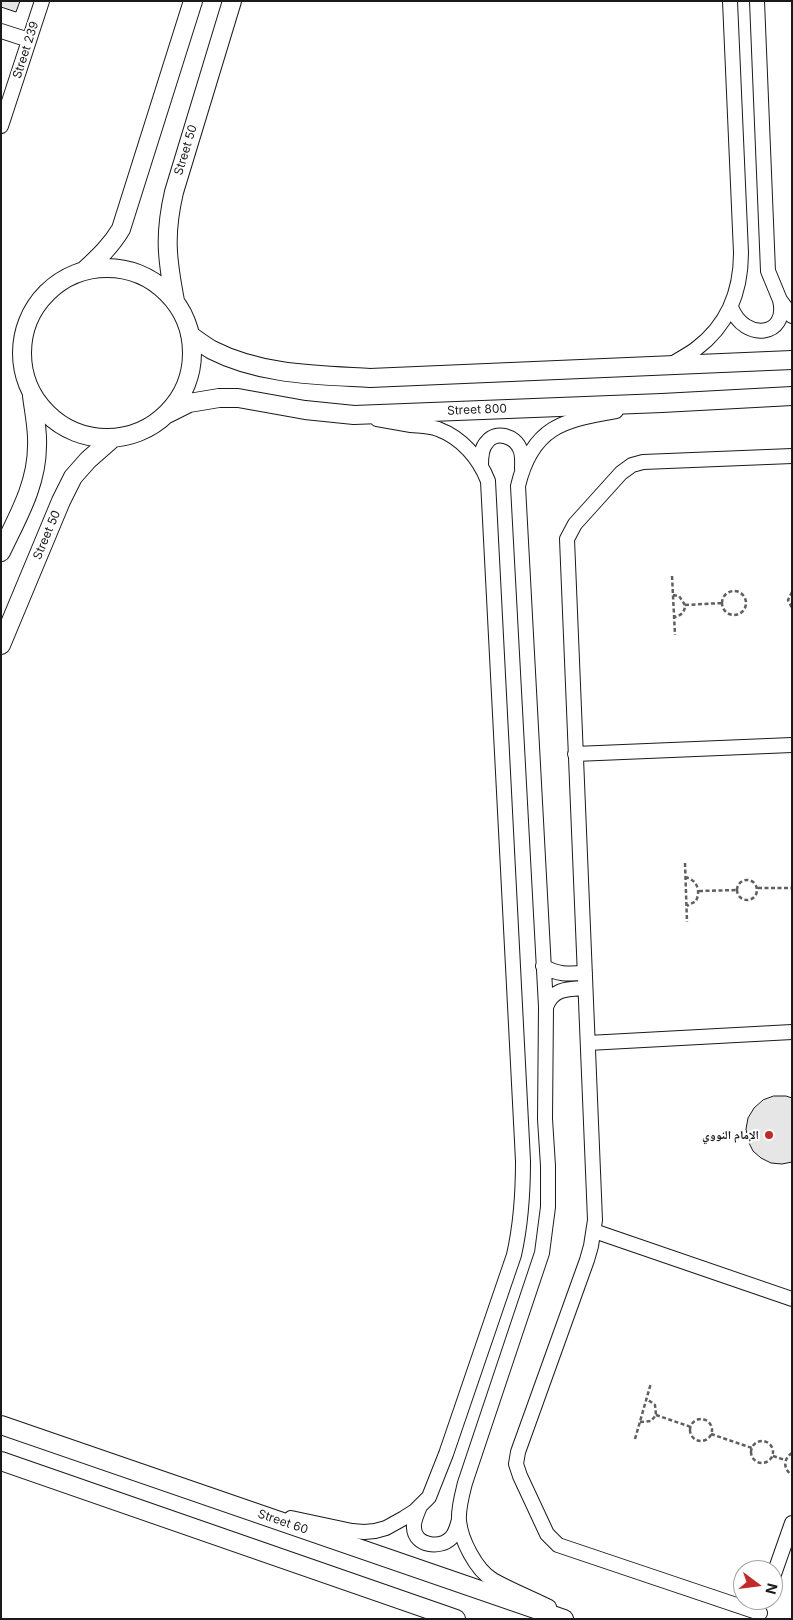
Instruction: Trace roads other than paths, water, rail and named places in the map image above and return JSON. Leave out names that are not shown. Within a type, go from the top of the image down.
[{"type":"main road","points":[[84,271],[105,252],[121,229],[193,1]]},
{"type":"main road","name":"Street 50","points":[[175,302],[167,251],[168,217],[232,1]]},
{"type":"main road","points":[[105,268],[127,270],[141,274],[166,290],[175,302],[184,318],[190,335],[192,356],[188,377],[180,397],[167,414],[151,426],[133,434],[113,438],[85,436],[72,431],[60,424],[39,405],[25,375],[22,357],[23,338],[29,320],[38,303],[51,289],[66,278],[84,271],[105,268]]},
{"type":"main road","points":[[190,335],[211,350],[249,364],[283,372],[370,378],[792,360]]},
{"type":"main road","points":[[1,552],[28,494],[36,468],[37,445],[32,393]]},
{"type":"main road","name":"Street 800","points":[[167,414],[189,403],[219,398],[238,398],[305,410],[354,416],[792,396]]},
{"type":"main road","name":"Street 50","points":[[1,645],[61,501],[73,478],[88,460],[113,438]]},
{"type":"main road","name":"Street 60","points":[[1,1425],[564,1619]]},
{"type":"main road","points":[[1,1461],[456,1619]]},
{"type":"street","name":"Street 239","points":[[1,126],[42,1]]},
{"type":"street","points":[[670,365],[706,341],[724,320],[731,307],[740,281],[742,253],[730,1]]},
{"type":"street","points":[[757,1],[768,271],[780,300],[792,316]]},
{"type":"street","points":[[1,31],[29,40]]},
{"type":"street","points":[[731,307],[737,320],[742,325],[753,330],[766,330],[771,328],[779,318],[781,312],[780,300]]},
{"type":"street","points":[[420,1505],[413,1526],[414,1533],[425,1544],[444,1542],[451,1537],[456,1530],[459,1520],[464,1483],[542,1253],[546,1232],[548,1182],[546,1007],[518,486],[522,470],[530,454],[538,442],[553,428],[572,420],[662,403]]},
{"type":"street","points":[[237,1506],[364,1532],[386,1528],[410,1514],[420,1505],[429,1496],[434,1485],[514,1255],[519,1235],[523,1194],[523,1161],[488,481],[481,465],[473,454],[451,436],[439,430],[427,426],[354,416]]},
{"type":"street","points":[[481,465],[481,455],[486,442],[491,438],[501,436],[514,440],[520,447],[522,470]]},
{"type":"street","points":[[759,1616],[558,1545],[547,1534],[516,1464],[518,1452],[587,1260],[594,1231],[595,1208],[567,539],[571,528],[621,473],[626,468],[638,463],[792,456]]},
{"type":"street","points":[[575,754],[792,745]]},
{"type":"street","points":[[543,966],[556,973],[585,973]]},
{"type":"street","points":[[546,1007],[551,997],[559,991],[585,988]]},
{"type":"street","points":[[588,1043],[792,1032]]},
{"type":"street","points":[[594,1231],[792,1299]]},
{"type":"street","points":[[459,1520],[461,1531],[476,1563],[492,1579],[572,1619]]},
{"type":"street","points":[[779,1560],[792,1524]]},
{"type":"place","name":"الإمام النووي","points":[[769,1135]]}]
